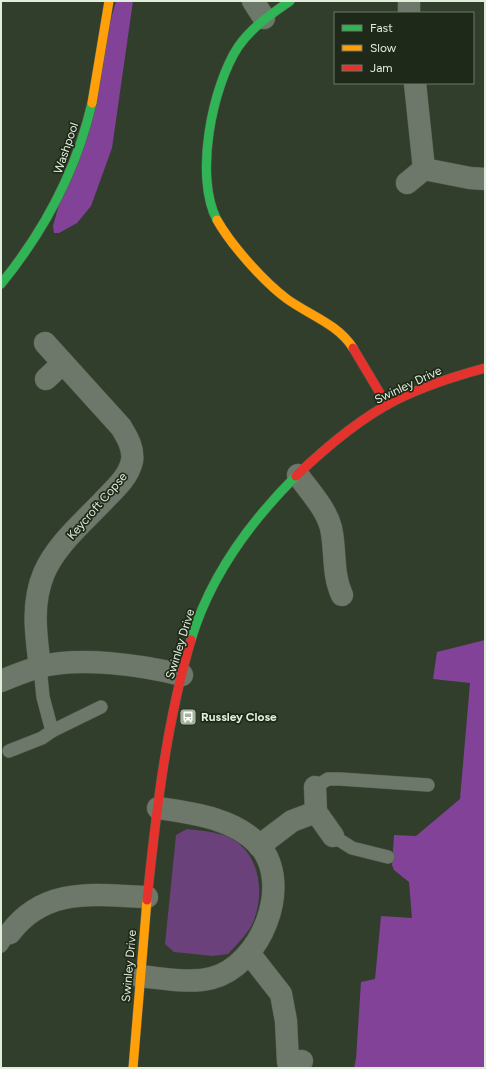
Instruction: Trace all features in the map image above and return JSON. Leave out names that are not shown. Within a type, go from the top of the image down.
[{"type":"street","name":"Washpool","points":[[1,284],[50,216],[77,157],[91,106],[110,1]]},
{"type":"street","points":[[290,1],[258,9],[249,33],[236,50],[226,68],[219,88],[213,120],[207,173],[211,207],[235,245],[275,289],[286,299],[330,325],[347,339],[387,405]]},
{"type":"street","points":[[409,1],[409,12]]},
{"type":"street","points":[[416,84],[424,169]]},
{"type":"street","points":[[424,169],[470,178],[485,179]]},
{"type":"street","points":[[407,183],[424,169]]},
{"type":"street","name":"Keycroft Copse","points":[[40,667],[35,628],[35,614],[38,591],[44,572],[66,540],[123,480],[132,461],[129,440],[121,427],[45,343]]},
{"type":"street","points":[[46,379],[63,363]]},
{"type":"street","name":"Swinley Drive","points":[[133,1068],[139,976],[158,808],[182,675],[206,598],[221,569],[243,535],[298,475],[322,452],[387,405],[433,385],[485,368]]},
{"type":"street","points":[[298,475],[327,515],[331,526],[337,581],[342,595]]},
{"type":"street","points":[[1,681],[40,667],[73,663],[111,664],[155,668],[182,675]]},
{"type":"street","points":[[315,787],[316,812],[333,836]]},
{"type":"street","points":[[139,976],[186,980],[212,978],[224,973],[249,953],[265,927],[272,898],[271,869],[259,846],[242,832],[222,822],[190,813],[158,808]]},
{"type":"street","points":[[259,846],[292,822],[316,812]]},
{"type":"street","points":[[6,939],[25,916],[34,909],[54,900],[88,895],[147,896]]},
{"type":"street","points":[[249,953],[281,994],[286,1021],[287,1064]]},
{"type":"lane","points":[[40,667],[43,697],[52,731]]},
{"type":"lane","points":[[9,751],[42,738],[52,731],[101,706]]},
{"type":"lane","points":[[315,787],[328,779],[428,785]]},
{"type":"lane","points":[[333,836],[352,848],[388,857]]},
{"type":"shaded area","points":[[116,1],[133,1],[112,148],[91,206],[77,223],[59,233],[54,233],[53,226]]},
{"type":"shaded area","points":[[485,640],[485,1068],[354,1068],[356,1059],[361,982],[375,979],[381,916],[412,918],[409,882],[394,870],[392,865],[394,835],[416,836],[460,799],[470,683],[433,679],[437,652]]},
{"type":"shaded area","points":[[187,829],[213,832],[232,839],[245,849],[255,867],[258,878],[259,899],[254,920],[246,934],[228,954],[213,956],[174,952],[165,944],[176,835]]},
{"type":"traffic: fast","points":[[217,220],[210,202],[207,180],[207,157],[209,132],[221,85],[229,64],[243,40],[262,22],[290,1]]},
{"type":"traffic: fast","points":[[1,284],[32,243],[57,199],[77,153],[92,103]]},
{"type":"traffic: fast","points":[[191,640],[199,617],[220,572],[262,512],[296,476]]},
{"type":"traffic: slow","points":[[92,103],[109,1]]},
{"type":"traffic: slow","points":[[217,220],[239,252],[268,283],[287,299],[323,320],[339,332],[353,348]]},
{"type":"traffic: slow","points":[[133,1068],[147,900]]},
{"type":"traffic: jam","points":[[353,348],[387,405]]},
{"type":"traffic: jam","points":[[296,476],[343,435],[382,408],[396,400],[429,386],[485,368]]},
{"type":"traffic: jam","points":[[147,900],[158,802],[168,736],[182,672],[191,640]]},
{"type":"place","name":"Russley Close","points":[[188,717]]}]
